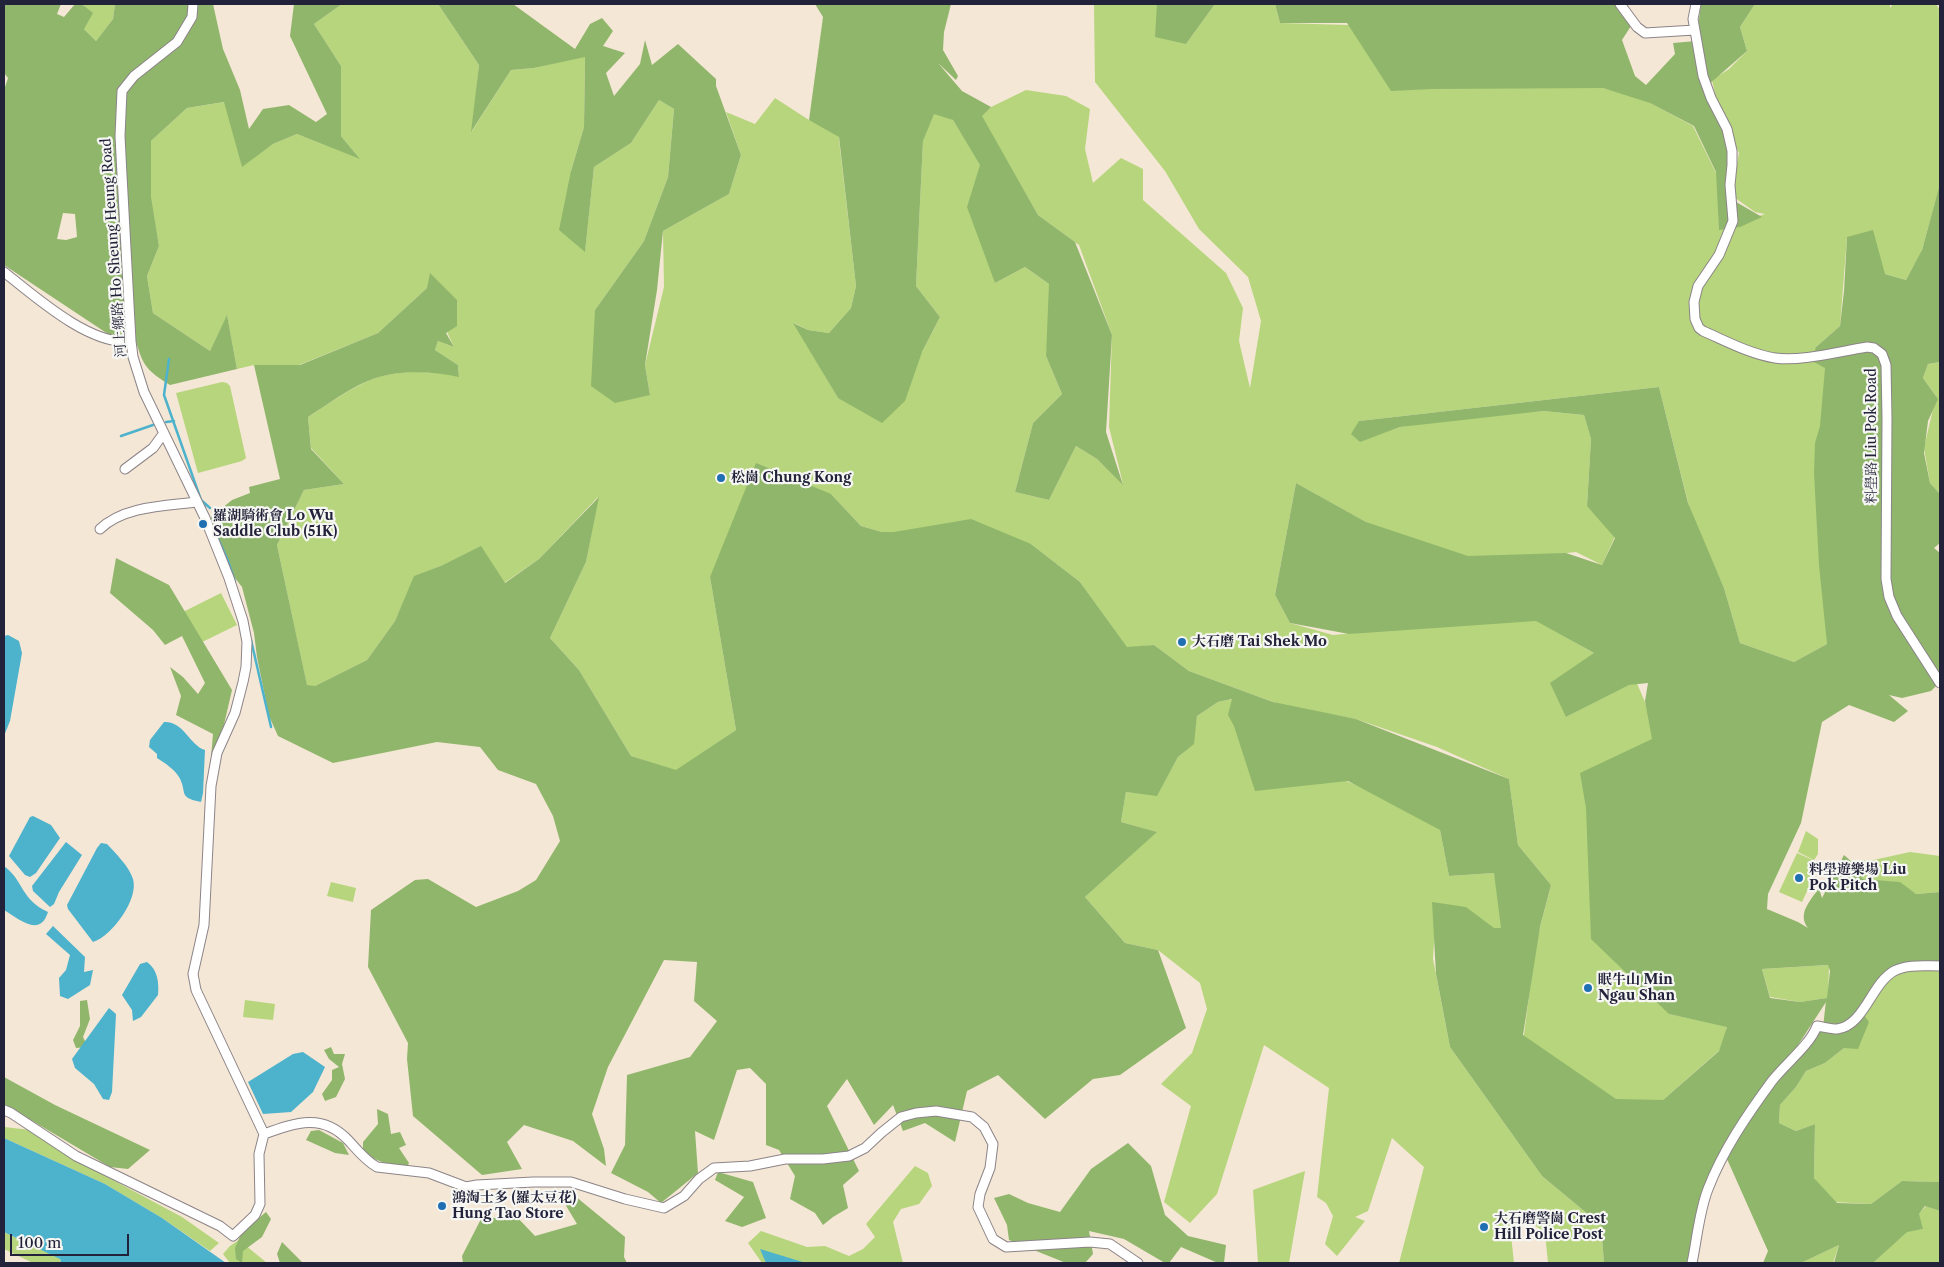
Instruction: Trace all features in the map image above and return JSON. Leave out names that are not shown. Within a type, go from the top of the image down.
[{"type":"street","name":"河上鄉路 Ho Sheung Heung Road","points":[[194,4],[192,18],[177,42],[134,76],[122,91],[121,166],[131,340],[133,357],[144,392],[198,502],[234,592],[246,633],[247,652],[243,682],[237,705],[218,753],[211,786],[204,925],[193,979],[196,990],[264,1134]]},
{"type":"street","points":[[1620,4],[1637,27],[1645,33],[1695,30],[1693,19],[1696,4]]},
{"type":"street","name":"料壆路 Liu Pok Road","points":[[1695,30],[1703,76],[1711,98],[1727,129],[1732,151],[1730,185],[1733,221],[1719,256],[1698,286],[1694,302],[1694,319],[1703,331],[1753,353],[1776,358],[1790,359],[1867,347],[1874,348],[1882,354],[1886,365],[1886,579],[1889,597],[1897,616],[1940,683]]},
{"type":"street","points":[[4,272],[44,304],[71,322],[104,338],[119,341],[131,340]]},
{"type":"street","points":[[125,469],[153,448],[164,433]]},
{"type":"street","points":[[100,529],[113,519],[129,512],[198,502]]},
{"type":"street","points":[[1692,1263],[1699,1222],[1708,1190],[1726,1152],[1752,1108],[1774,1079],[1812,1037],[1817,1026],[1835,1029],[1851,1023],[1863,1010],[1882,981],[1895,971],[1909,967],[1940,966]]},
{"type":"street","points":[[4,1110],[76,1156],[220,1226],[233,1236],[254,1215],[260,1204],[259,1154],[264,1134],[294,1123],[316,1123],[330,1126],[342,1133],[370,1164],[377,1167],[429,1173],[466,1187],[533,1182],[571,1182],[625,1199],[664,1208],[684,1196],[699,1179],[714,1168],[750,1166],[784,1159],[823,1159],[849,1156],[865,1148],[902,1117],[916,1113],[936,1111],[972,1117],[984,1128],[993,1144],[990,1168],[980,1194],[978,1207],[993,1239],[1006,1247],[1090,1242],[1110,1244],[1138,1263]]},
{"type":"green space","points":[[4,4],[61,4],[57,14],[64,17],[75,4],[84,4],[93,13],[84,29],[96,41],[113,19],[115,4],[188,4],[187,19],[181,31],[162,50],[128,77],[119,88],[128,335],[119,337],[108,334],[4,265],[4,90],[8,78],[4,73]],"holes":[[[63,213],[75,214],[77,237],[66,240],[57,239]]]},
{"type":"green space","points":[[84,4],[115,4],[113,19],[96,41],[84,29]]},
{"type":"green space","points":[[192,4],[213,4],[223,49],[240,90],[249,129],[263,109],[289,105],[316,122],[327,114],[290,36],[294,4],[342,4],[314,24],[341,66],[341,136],[360,159],[297,134],[273,144],[242,167],[224,102],[187,108],[151,141],[151,197],[159,246],[147,276],[153,313],[210,351],[227,315],[237,369],[170,385],[147,368],[136,341],[124,136],[126,94],[130,85],[178,45],[192,13]]},
{"type":"green space","points":[[342,4],[438,4],[479,65],[472,131],[511,70],[534,68],[585,56],[584,127],[571,171],[585,251],[594,167],[631,143],[659,100],[674,109],[668,177],[644,241],[595,310],[650,395],[645,365],[664,287],[663,231],[729,194],[741,155],[726,112],[755,124],[775,98],[809,120],[838,131],[856,286],[851,308],[829,333],[808,330],[794,323],[838,398],[922,352],[940,317],[916,286],[923,140],[935,109],[953,120],[981,165],[995,283],[1025,267],[1053,287],[1046,356],[1062,394],[1033,423],[1015,492],[1049,500],[1076,446],[1097,459],[1123,484],[1109,427],[1112,335],[1079,245],[1038,215],[981,116],[991,107],[1026,90],[1066,96],[1090,109],[1085,149],[1093,183],[1121,158],[1143,169],[1143,200],[1226,273],[1243,308],[1239,341],[1250,388],[1261,321],[1248,277],[1199,229],[1165,171],[1095,82],[1094,4],[1159,4],[1186,44],[1215,4],[1275,4],[1280,23],[1349,25],[1459,87],[1603,88],[1643,99],[1693,126],[1718,177],[1719,230],[1765,214],[1755,212],[1731,195],[1739,153],[1720,116],[1712,80],[1729,69],[1747,51],[1740,27],[1755,4],[1890,4],[1890,8],[1893,4],[1936,4],[1940,10],[1940,186],[1921,253],[1906,280],[1882,273],[1847,237],[1840,326],[1816,347],[1869,351],[1827,644],[1794,662],[1740,643],[1724,588],[1691,514],[1659,387],[1359,421],[1360,441],[1400,427],[1469,416],[1543,411],[1584,415],[1591,439],[1587,506],[1617,532],[1602,565],[1576,552],[1472,563],[1371,525],[1296,483],[1275,595],[1290,623],[1333,635],[1530,617],[1599,656],[1566,717],[1636,681],[1659,735],[1669,1014],[1727,1026],[1723,1047],[1663,1100],[1613,1107],[1523,1042],[1536,943],[1551,885],[1518,845],[1509,779],[1437,747],[1356,719],[1284,706],[1189,671],[1154,645],[1127,648],[1080,582],[1031,544],[882,532],[861,526],[831,494],[710,577],[736,730],[676,771],[631,756],[579,670],[550,638],[586,562],[598,497],[539,559],[504,583],[443,565],[415,576],[395,621],[367,660],[315,686],[307,686],[277,545],[304,490],[344,484],[311,448],[308,417],[352,389],[389,374],[413,372],[459,376],[458,365],[435,350],[438,341],[454,347],[427,288],[378,333],[299,365],[254,365],[237,369],[227,316],[210,351],[153,313],[147,276],[159,246],[151,201],[151,141],[187,108],[225,102],[242,166],[273,144],[297,134],[359,158],[341,136],[341,66],[314,24]]},
{"type":"green space","points":[[438,4],[513,4],[575,49],[590,24],[602,18],[613,31],[603,46],[625,53],[606,73],[614,96],[640,64],[645,40],[652,65],[678,44],[716,79],[716,86],[741,155],[729,194],[663,231],[657,290],[645,365],[650,395],[615,403],[591,386],[595,310],[644,241],[668,177],[674,109],[659,100],[631,143],[594,167],[585,252],[559,230],[571,171],[584,127],[585,57],[534,68],[511,70],[471,132],[479,65]]},
{"type":"green space","points":[[815,4],[951,4],[944,32],[943,50],[958,76],[956,80],[938,63],[962,91],[991,107],[982,116],[1038,215],[1075,242],[1112,335],[1106,432],[1123,485],[1097,459],[1076,446],[1049,500],[1015,492],[1033,423],[1062,394],[1046,356],[1049,284],[1025,267],[995,283],[967,207],[980,165],[953,120],[934,114],[923,141],[916,286],[940,317],[922,352],[905,401],[882,423],[838,398],[793,323],[808,330],[829,333],[851,308],[856,286],[839,137],[809,120],[823,17]]},
{"type":"green space","points":[[1157,4],[1215,4],[1186,44],[1155,37]]},
{"type":"green space","points":[[1275,4],[1622,4],[1631,26],[1622,40],[1635,76],[1646,85],[1675,54],[1673,43],[1696,41],[1701,4],[1755,4],[1740,27],[1747,51],[1707,86],[1727,129],[1731,199],[1762,217],[1740,227],[1719,230],[1716,172],[1694,126],[1650,103],[1603,88],[1391,91],[1347,23],[1280,23]]},
{"type":"green space","points":[[1940,184],[1940,362],[1928,364],[1923,378],[1938,399],[1928,421],[1924,453],[1930,483],[1940,494],[1940,543],[1934,548],[1940,553],[1940,682],[1931,691],[1902,698],[1889,695],[1908,711],[1894,722],[1849,705],[1822,722],[1801,823],[1768,894],[1767,909],[1808,928],[1804,918],[1806,908],[1819,888],[1822,898],[1844,855],[1852,862],[1863,879],[1900,882],[1916,894],[1940,892],[1940,964],[1909,963],[1881,981],[1863,1014],[1869,1022],[1858,1049],[1844,1048],[1825,1063],[1806,1071],[1796,1087],[1780,1105],[1779,1123],[1796,1131],[1815,1124],[1814,1178],[1837,1203],[1871,1204],[1902,1181],[1939,1182],[1940,1211],[1925,1206],[1919,1214],[1923,1229],[1907,1232],[1873,1263],[1834,1263],[1839,1245],[1801,1263],[1763,1263],[1768,1251],[1727,1159],[1708,1190],[1692,1263],[1604,1263],[1601,1225],[1542,1176],[1450,1047],[1436,974],[1432,902],[1466,907],[1494,928],[1501,928],[1494,873],[1449,876],[1440,830],[1348,781],[1255,791],[1234,726],[1228,715],[1232,699],[1218,702],[1197,716],[1194,744],[1178,757],[1157,796],[1126,792],[1121,822],[1157,832],[1085,897],[1125,943],[1158,950],[1186,1028],[1120,1075],[1093,1079],[1045,1119],[998,1075],[967,1091],[955,1142],[925,1123],[903,1131],[893,1105],[874,1125],[847,1079],[827,1106],[859,1171],[843,1185],[848,1208],[823,1225],[815,1213],[790,1199],[795,1176],[779,1150],[766,1145],[766,1084],[750,1068],[737,1070],[714,1140],[695,1131],[698,1173],[661,1203],[648,1192],[611,1173],[625,1145],[627,1075],[690,1057],[717,1021],[694,1001],[697,962],[664,960],[608,1067],[592,1114],[604,1149],[606,1166],[573,1141],[524,1125],[507,1142],[522,1169],[482,1175],[413,1116],[407,1059],[408,1043],[368,967],[371,910],[415,880],[428,879],[476,907],[518,891],[536,880],[560,841],[553,816],[536,784],[498,770],[480,747],[437,742],[333,763],[278,736],[269,716],[254,633],[242,587],[228,569],[210,518],[232,500],[250,493],[249,487],[280,479],[254,365],[300,365],[378,333],[427,288],[430,273],[457,300],[457,326],[446,333],[454,347],[438,341],[435,350],[458,365],[459,377],[437,373],[413,372],[390,374],[353,388],[308,417],[311,449],[344,484],[304,490],[277,545],[307,685],[315,686],[367,660],[395,621],[414,576],[443,565],[481,546],[505,583],[539,559],[599,497],[586,562],[550,638],[579,670],[631,756],[676,770],[736,730],[710,577],[756,463],[831,494],[861,526],[882,532],[894,532],[971,519],[1031,544],[1080,582],[1127,647],[1154,645],[1189,671],[1273,702],[1356,719],[1509,779],[1518,845],[1551,885],[1540,927],[1523,1035],[1616,1099],[1663,1100],[1719,1051],[1727,1027],[1669,1014],[1591,939],[1586,808],[1580,773],[1652,739],[1645,701],[1648,683],[1629,685],[1566,717],[1550,683],[1594,653],[1536,621],[1349,634],[1290,623],[1275,595],[1296,483],[1366,522],[1468,556],[1566,553],[1602,565],[1615,538],[1587,506],[1591,439],[1584,415],[1543,411],[1400,427],[1360,442],[1351,434],[1359,421],[1659,387],[1688,503],[1724,588],[1740,643],[1794,662],[1827,644],[1819,565],[1814,473],[1815,443],[1820,426],[1825,368],[1812,361],[1816,347],[1840,326],[1847,237],[1873,230],[1885,274],[1906,280],[1922,250]],"holes":[[[1828,965],[1830,971],[1827,998],[1800,1002],[1770,998],[1762,969]],[[1826,1002],[1823,1027],[1791,1056]]]},
{"type":"green space","points":[[1940,362],[1940,494],[1930,483],[1924,448],[1936,396],[1923,378],[1928,364]]},
{"type":"green space","points":[[222,382],[230,386],[246,458],[242,461],[198,473],[176,393]]},
{"type":"green space","points":[[116,558],[169,585],[232,690],[223,729],[210,769],[213,734],[176,715],[181,696],[170,667],[183,677],[198,694],[205,683],[182,636],[165,645],[153,630],[110,593]]},
{"type":"green space","points":[[221,593],[237,625],[194,646],[179,614]]},
{"type":"green space","points":[[1233,699],[1339,778],[1434,818],[1440,830],[1449,876],[1494,873],[1507,922],[1494,937],[1436,909],[1433,959],[1450,1047],[1542,1176],[1601,1225],[1604,1263],[1548,1263],[1545,1233],[1519,1213],[1511,1235],[1514,1263],[1399,1263],[1424,1167],[1392,1138],[1368,1211],[1355,1217],[1365,1221],[1337,1256],[1325,1244],[1333,1216],[1326,1203],[1317,1197],[1329,1088],[1264,1045],[1217,1194],[1190,1223],[1164,1202],[1191,1106],[1161,1084],[1192,1053],[1207,1009],[1200,983],[1158,950],[1125,943],[1085,897],[1156,832],[1121,822],[1126,792],[1157,795],[1178,757],[1193,744],[1197,716],[1218,702]]},
{"type":"green space","points":[[1806,831],[1818,839],[1818,854],[1814,860],[1798,852]]},
{"type":"green space","points":[[1910,852],[1940,856],[1940,892],[1916,894],[1893,882],[1863,879],[1852,862],[1859,860],[1869,861]]},
{"type":"green space","name":"料壆遊樂場 Liu Pok Pitch","points":[[1797,853],[1820,863],[1802,902],[1779,892]]},
{"type":"green space","points":[[331,882],[356,888],[353,902],[327,896]]},
{"type":"green space","points":[[1829,965],[1828,998],[1800,1002],[1770,997],[1762,969]]},
{"type":"green space","points":[[1940,965],[1940,1184],[1938,1182],[1902,1181],[1871,1204],[1833,1202],[1814,1178],[1815,1124],[1796,1131],[1779,1123],[1780,1105],[1796,1087],[1806,1071],[1825,1063],[1844,1048],[1861,1012],[1891,969]]},
{"type":"green space","points":[[87,1000],[90,1019],[83,1037],[88,1047],[76,1048],[73,1040],[80,1026],[80,1001]]},
{"type":"green space","points":[[245,1000],[275,1004],[273,1020],[243,1017]]},
{"type":"green space","points":[[331,1047],[334,1054],[345,1054],[342,1064],[345,1079],[336,1097],[325,1101],[322,1094],[332,1080],[332,1070],[339,1067],[329,1059],[324,1050]]},
{"type":"green space","points":[[4,1077],[55,1105],[150,1150],[128,1169],[110,1167],[4,1104]]},
{"type":"green space","points":[[377,1109],[388,1114],[391,1134],[400,1132],[406,1145],[399,1148],[409,1163],[405,1171],[363,1153],[363,1142],[378,1124]]},
{"type":"green space","points":[[4,1127],[31,1130],[68,1156],[182,1217],[219,1243],[210,1251],[162,1218],[105,1184],[4,1138]]},
{"type":"green space","points":[[319,1130],[343,1143],[349,1155],[335,1153],[306,1140],[311,1131]]},
{"type":"green space","points":[[1128,1143],[1151,1166],[1165,1215],[1188,1236],[1226,1245],[1224,1263],[1218,1263],[1181,1247],[1169,1263],[1165,1263],[1124,1239],[1089,1231],[1093,1254],[1085,1263],[1066,1263],[1009,1240],[1007,1225],[994,1198],[1009,1194],[1028,1203],[1060,1212],[1091,1169]]},
{"type":"green space","points":[[915,1166],[928,1173],[932,1186],[919,1204],[901,1209],[893,1222],[903,1263],[762,1263],[748,1243],[761,1231],[807,1247],[825,1246],[849,1256],[863,1249],[875,1237],[866,1224]]},
{"type":"green space","points":[[1305,1171],[1289,1263],[1258,1263],[1253,1190]]},
{"type":"green space","points":[[718,1172],[753,1182],[766,1218],[742,1227],[725,1221],[744,1197],[715,1180]]},
{"type":"green space","points":[[575,1196],[625,1237],[624,1257],[627,1263],[463,1263],[462,1256],[481,1219],[516,1216],[535,1236],[577,1224],[562,1199]]},
{"type":"green space","points":[[1926,1206],[1940,1211],[1940,1263],[1873,1263],[1907,1231],[1923,1229],[1916,1217]]},
{"type":"green space","points":[[266,1212],[271,1219],[262,1237],[243,1251],[242,1263],[236,1259],[235,1248],[249,1215],[259,1218]]},
{"type":"green space","points":[[4,1232],[59,1258],[61,1261],[59,1263],[33,1263],[4,1249]]},
{"type":"green space","points":[[239,1240],[267,1263],[230,1263],[223,1254]]},
{"type":"green space","points":[[282,1242],[303,1263],[280,1263],[277,1254]]},
{"type":"green space","points":[[1839,1245],[1833,1263],[1801,1263]]},
{"type":"water","points":[[8,635],[19,641],[22,653],[10,721],[4,736],[4,636]]},
{"type":"water","points":[[164,722],[177,725],[199,747],[205,750],[201,802],[184,794],[182,782],[177,774],[157,758],[157,754],[149,747],[150,740]]},
{"type":"water","points":[[33,816],[51,825],[60,838],[36,873],[30,877],[25,875],[9,856],[30,817]]},
{"type":"water","points":[[66,842],[82,855],[59,892],[54,904],[50,907],[33,891],[32,886]]},
{"type":"water","points":[[101,843],[107,844],[125,865],[131,874],[134,887],[128,906],[116,925],[93,942],[67,905]]},
{"type":"water","points":[[4,866],[16,878],[32,902],[48,912],[40,924],[29,924],[4,910]]},
{"type":"water","points":[[53,926],[85,957],[84,972],[93,970],[90,985],[68,999],[60,996],[59,978],[66,970],[70,955],[46,934]]},
{"type":"water","points":[[147,962],[154,969],[157,977],[158,995],[141,1017],[133,1021],[132,1010],[122,995],[140,964]]},
{"type":"water","points":[[109,1008],[116,1014],[112,1092],[109,1100],[103,1099],[94,1084],[75,1068],[72,1059]]},
{"type":"water","points":[[303,1052],[325,1067],[313,1092],[291,1112],[263,1114],[248,1082],[293,1054]]},
{"type":"water","points":[[4,1138],[105,1184],[162,1218],[226,1263],[59,1263],[60,1259],[4,1232]]},
{"type":"water","points":[[760,1249],[806,1263],[766,1263]]},
{"type":"waterway","points":[[169,359],[164,395],[201,500],[210,508]]},
{"type":"waterway","points":[[166,422],[174,421]]},
{"type":"waterway","points":[[121,436],[153,425]]},
{"type":"waterway","points":[[201,500],[205,508]]},
{"type":"waterway","points":[[217,536],[235,582]]},
{"type":"waterway","points":[[251,640],[271,727]]},
{"type":"place","name":"松崗 Chung Kong","points":[[721,478]]},
{"type":"place","name":"羅湖騎術會 Lo Wu Saddle Club (51K)","points":[[203,524]]},
{"type":"place","name":"大石磨 Tai Shek Mo","points":[[1182,642]]},
{"type":"place","name":"料壆遊樂場 Liu Pok Pitch","points":[[1799,878]]},
{"type":"place","name":"眠牛山 Min Ngau Shan","points":[[1588,988]]},
{"type":"place","name":"鴻淘士多 (羅太豆花) Hung Tao Store","points":[[442,1206]]},
{"type":"place","name":"大石磨警崗 Crest Hill Police Post","points":[[1484,1227]]}]
